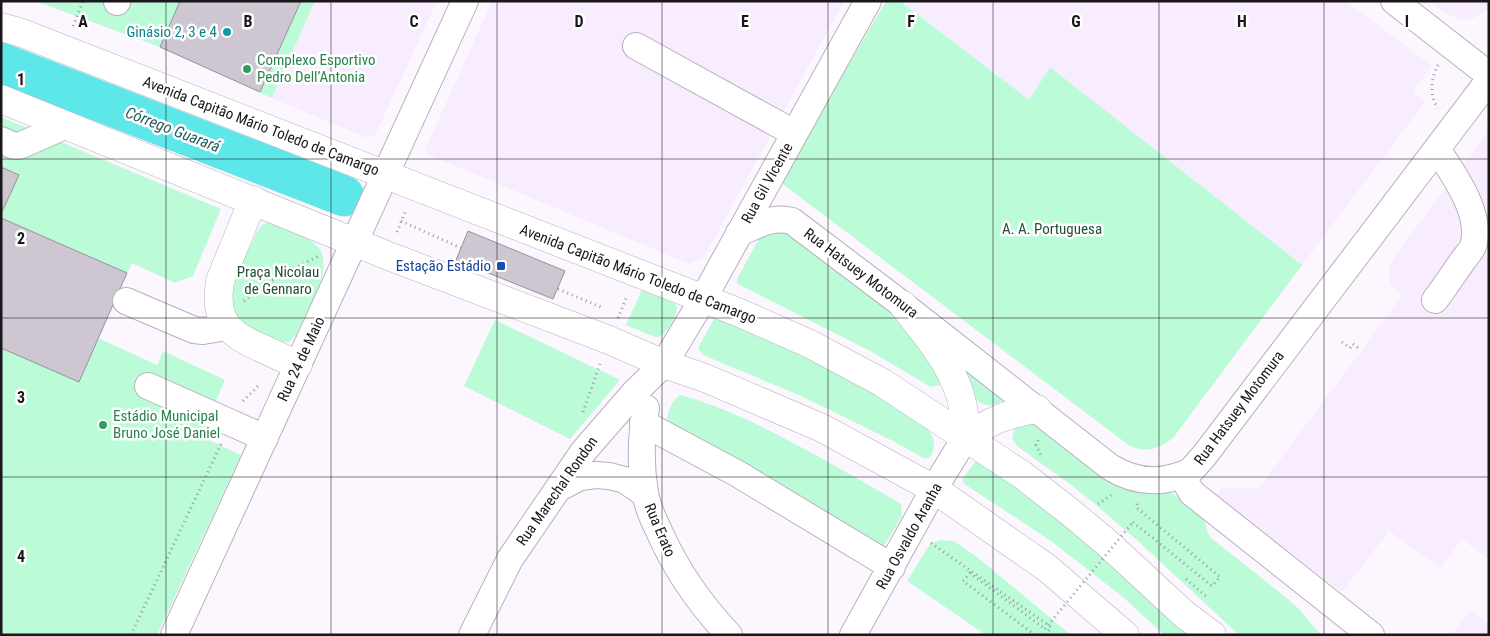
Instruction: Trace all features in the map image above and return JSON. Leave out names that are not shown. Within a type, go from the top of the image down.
[{"type":"main road","name":"Avenida Capitão Mário Toledo de Camargo","points":[[1,27],[22,33],[382,183],[417,187],[740,313],[793,336],[847,363],[883,383],[1021,474],[1106,542],[1194,625],[1212,635]]},
{"type":"main road","points":[[1,99],[252,200],[359,234],[386,255],[610,340],[657,371],[706,378],[822,428],[934,489],[1047,568],[1125,635]]},
{"type":"main road","points":[[252,200],[220,281],[218,295],[219,310],[224,323],[243,340],[286,360]]},
{"type":"main road","points":[[903,305],[933,344],[951,374],[964,407],[965,438]]},
{"type":"main road","points":[[965,438],[1000,417],[1037,409]]},
{"type":"street","name":"Rua 24 de Maio","points":[[174,635],[265,438],[286,360],[359,234],[465,1]]},
{"type":"street","name":"Rua Gil Vicente","points":[[657,371],[703,299],[868,1]]},
{"type":"street","points":[[1394,1],[1489,75]]},
{"type":"street","points":[[636,46],[794,133]]},
{"type":"street","name":"Rua Hatsuey Motomura","points":[[740,233],[774,219],[792,221],[1110,467],[1122,474],[1146,481],[1159,481],[1191,471],[1204,456],[1489,80]]},
{"type":"street","points":[[1,140],[14,146],[19,146],[67,125]]},
{"type":"street","points":[[1435,300],[1474,245],[1475,231],[1473,217],[1463,191],[1455,175],[1436,149]]},
{"type":"street","points":[[126,301],[194,330],[203,331],[224,323]]},
{"type":"street","name":"Rua Erato","points":[[657,371],[643,424],[642,471],[645,494],[670,555],[691,590],[729,635]]},
{"type":"street","name":"Rua Marechal Rondon","points":[[472,635],[510,560],[528,530],[583,452],[614,414],[657,371]]},
{"type":"street","points":[[148,386],[265,438]]},
{"type":"street","points":[[643,424],[738,474],[892,567]]},
{"type":"street","name":"Rua Osvaldo Aranha","points":[[853,635],[934,489],[965,438]]},
{"type":"street","points":[[559,488],[580,477],[596,475],[625,480],[645,494]]},
{"type":"street","points":[[1181,475],[1192,493],[1371,635]]},
{"type":"path","points":[[1452,46],[1437,67],[1432,83],[1435,104],[1453,128]]},
{"type":"path","points":[[386,255],[417,187]]},
{"type":"path","points":[[402,221],[461,248]]},
{"type":"path","points":[[224,323],[269,282],[284,272],[322,255]]},
{"type":"path","points":[[558,288],[619,316]]},
{"type":"path","points":[[1342,342],[1350,348],[1353,344],[1362,350]]},
{"type":"path","points":[[132,635],[239,406],[286,360]]},
{"type":"path","points":[[1034,635],[963,581],[970,573],[1045,629],[1133,522],[1212,586],[1220,577],[1137,508]]},
{"type":"path","points":[[912,531],[960,562],[1051,627],[1046,635]]},
{"type":"shaded area","points":[[315,1],[437,1],[375,135],[367,138],[272,98]]},
{"type":"shaded area","points":[[492,1],[844,1],[704,257],[689,264],[427,154],[425,150]]},
{"type":"shaded area","points":[[900,1],[1346,1],[1432,66],[1413,91],[1425,102],[1302,265],[1050,67],[1029,100]]},
{"type":"shaded area","points":[[1430,1],[1489,1],[1489,7],[1486,11],[1471,19],[1461,20],[1444,12]]},
{"type":"shaded area","points":[[1489,130],[1489,560],[1462,539],[1440,568],[1389,531],[1342,592],[1215,496],[1222,488],[1259,488],[1402,296],[1391,285],[1389,279],[1390,265],[1396,254]]},
{"type":"shaded area","points":[[1470,610],[1489,623],[1489,635],[1451,635]]},
{"type":"green space","name":"Complexo Esportivo Pedro Dell’Antonia","points":[[35,1],[315,1],[272,98],[160,47]]},
{"type":"green space","name":"A. A. Portuguesa","points":[[886,1],[900,1],[1029,100],[1050,67],[1302,265],[1173,438],[1168,442],[1153,449],[1130,446],[780,182]]},
{"type":"green space","name":"Estádio Municipal Bruno José Daniel","points":[[1,117],[221,209],[193,276],[175,283],[132,263],[98,338],[157,365],[163,351],[225,380],[200,436],[241,455],[157,635],[1,635]]},
{"type":"green space","name":"Praça Nicolau de Gennaro","points":[[271,222],[309,238],[321,250],[323,257],[324,266],[321,282],[296,335],[289,342],[281,342],[244,326],[235,315],[230,303],[232,284],[257,232],[263,224]]},
{"type":"green space","points":[[786,227],[899,314],[941,378],[940,385],[931,387],[870,351],[737,283],[737,279],[762,233]]},
{"type":"green space","points":[[642,290],[674,303],[677,307],[671,324],[666,332],[659,337],[626,325]]},
{"type":"green space","points":[[717,318],[810,358],[878,396],[925,426],[931,433],[934,441],[932,454],[929,458],[923,458],[893,441],[801,396],[703,355],[698,348],[714,319]]},
{"type":"green space","points":[[495,320],[620,380],[570,439],[464,386]]},
{"type":"green space","points":[[957,363],[1007,399],[991,405],[980,402],[976,399]]},
{"type":"green space","points":[[680,395],[725,410],[769,430],[824,459],[901,504],[902,516],[874,562],[665,438],[670,409],[675,399]]},
{"type":"green space","points":[[1033,422],[1146,491],[1172,493],[1204,518],[1211,538],[1299,609],[1321,635],[1239,635],[1138,541],[1096,505],[1017,446],[1012,438],[1015,427]]},
{"type":"green space","points":[[977,461],[986,465],[1063,523],[1163,610],[1187,635],[1164,635],[1123,597],[1051,541],[963,483],[963,478]]},
{"type":"green space","points":[[940,540],[954,541],[977,557],[1071,635],[986,635],[907,581],[930,544]]},
{"type":"building","name":"Complexo Esportivo Pedro Dell’Antonia","points":[[180,1],[301,1],[260,92],[160,47]]},
{"type":"building","points":[[1,167],[19,175],[1,214]]},
{"type":"building","points":[[1,218],[127,273],[79,382],[1,348]]},
{"type":"building","points":[[468,231],[565,271],[553,299],[456,260]]},
{"type":"waterway","name":"Córrego Guarará","points":[[1,63],[344,196]]},
{"type":"place","name":"Ginásio 2, 3 e 4","points":[[227,32]]},
{"type":"place","name":"Complexo Esportivo Pedro Dell’Antonia","points":[[247,69]]},
{"type":"place","name":"Estação Estádio","points":[[501,266]]},
{"type":"place","name":"Estádio Municipal Bruno José Daniel","points":[[103,425]]}]
